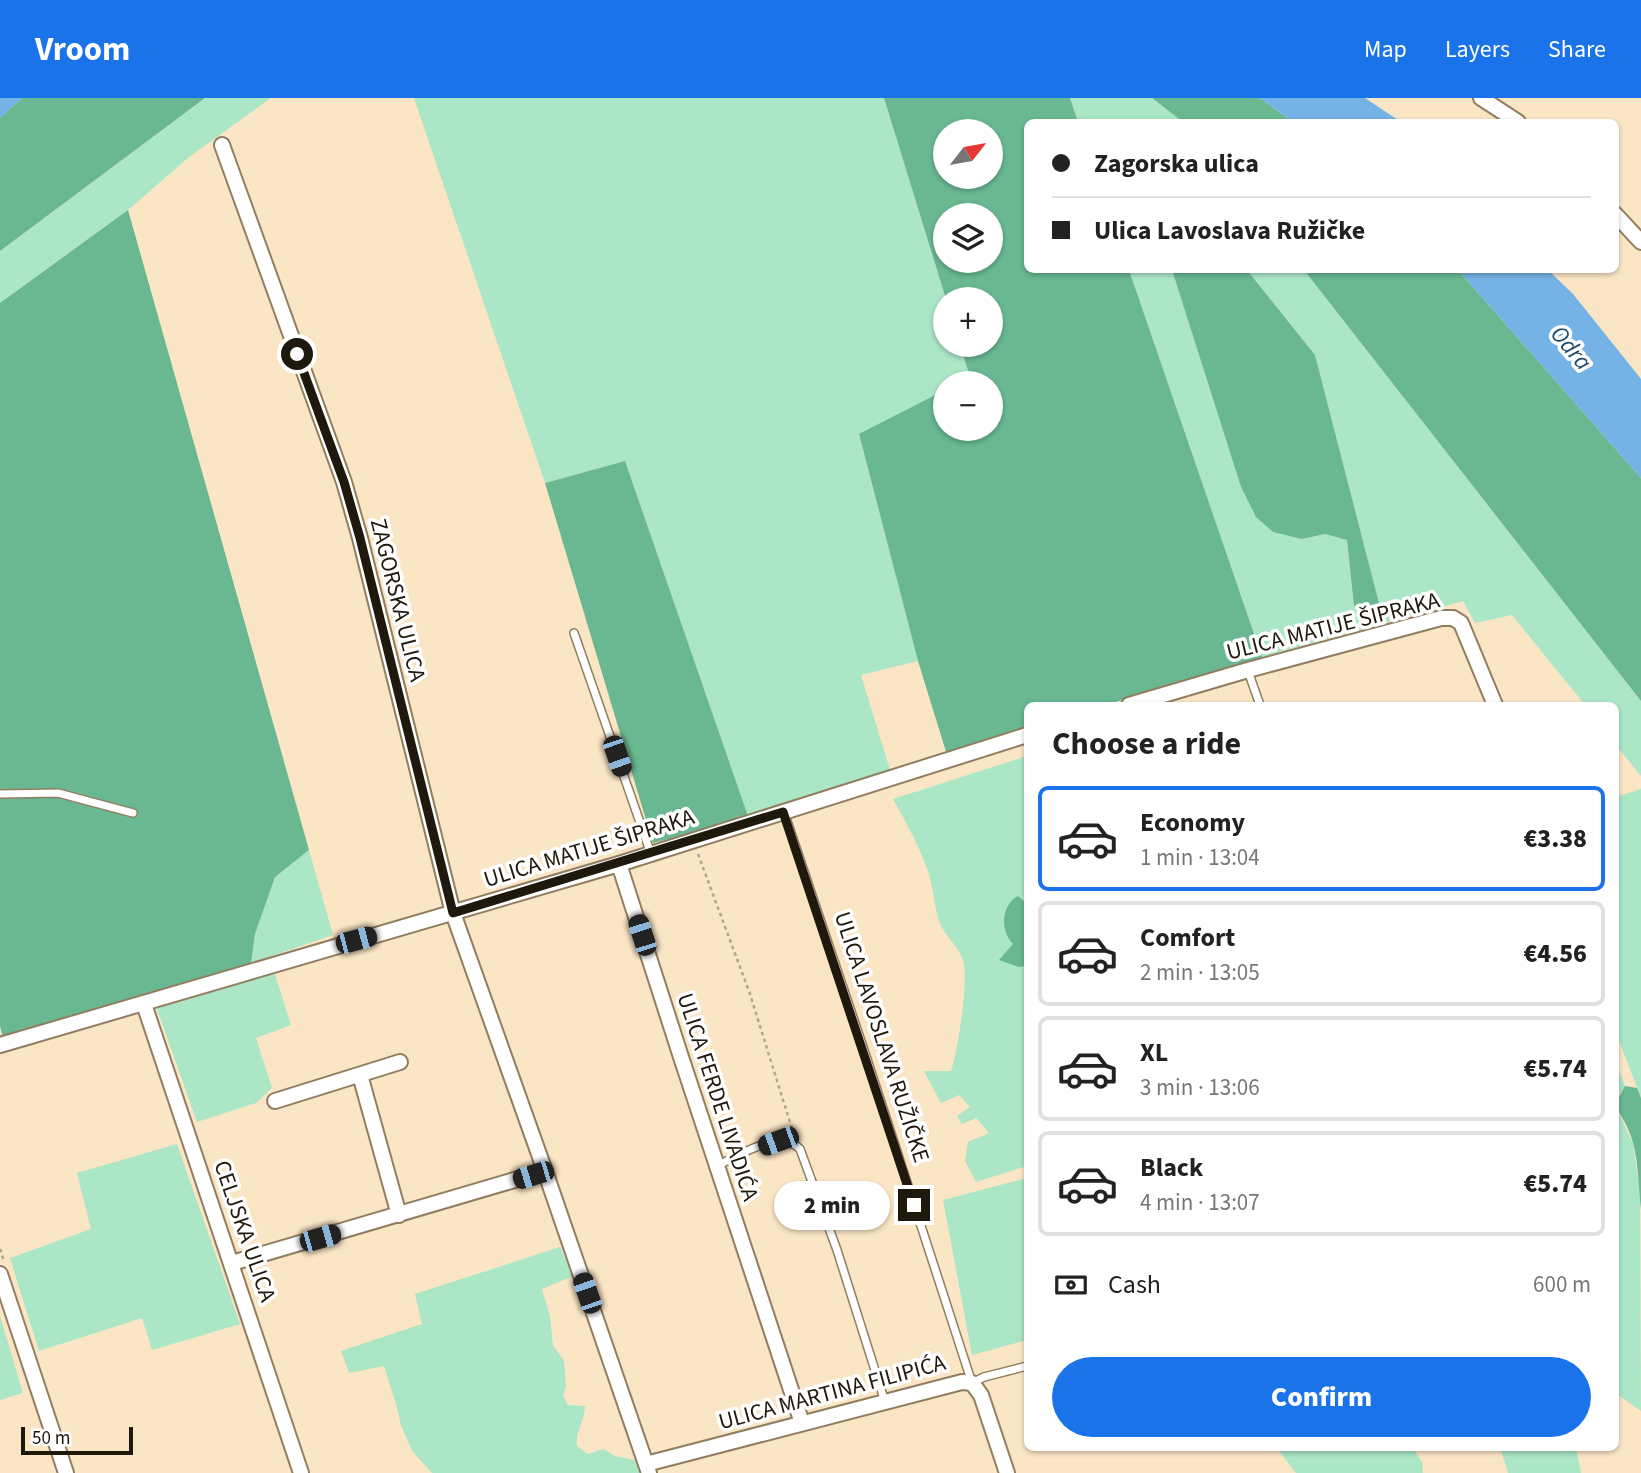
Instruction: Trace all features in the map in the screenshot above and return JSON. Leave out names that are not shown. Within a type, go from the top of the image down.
[{"type":"street","points":[[1482,98],[1514,119]]},
{"type":"street","name":"ZAGORSKA ULICA","points":[[222,145],[344,482],[453,913],[648,1469]]},
{"type":"street","points":[[1619,218],[1641,242]]},
{"type":"street","name":"ULICA MATIJE ŠIPRAKA","points":[[1139,702],[1441,618],[1453,618],[1461,623],[1494,702]]},
{"type":"street","name":"ULICA MATIJE ŠIPRAKA","points":[[0,1045],[619,864],[1024,736]]},
{"type":"street","name":"ULICA FERDE LIVADIĆA","points":[[619,864],[802,1423]]},
{"type":"street","name":"CELJSKA ULICA","points":[[144,1004],[301,1473]]},
{"type":"street","points":[[275,1101],[400,1062]]},
{"type":"street","points":[[360,1075],[399,1215]]},
{"type":"street","points":[[232,1263],[545,1171]]},
{"type":"street","points":[[0,1274],[66,1473]]},
{"type":"street","name":"ULICA MARTINA FILIPIĆA","points":[[648,1469],[802,1423],[954,1382],[972,1383]]},
{"type":"street","name":"ULICA LAVOSLAVA RUŽIČKE","points":[[972,1383],[981,1395],[1007,1473]]},
{"type":"lane","points":[[574,633],[651,854]]},
{"type":"lane","points":[[1248,670],[1259,702]]},
{"type":"lane","points":[[0,794],[58,793],[132,813]]},
{"type":"lane","name":"ULICA LAVOSLAVA RUŽIČKE","points":[[783,812],[972,1383]]},
{"type":"lane","points":[[717,1166],[778,1141],[793,1142],[802,1153],[849,1287],[885,1402]]},
{"type":"lane","name":"ULICA MARTINA FILIPIĆA","points":[[972,1383],[984,1377],[1024,1367]]},
{"type":"path","points":[[693,841],[750,994],[792,1122],[793,1142]]},
{"type":"green space","points":[[22,98],[205,98],[0,251],[0,118]]},
{"type":"green space","points":[[205,98],[271,98],[189,157],[128,210],[0,303],[0,251]]},
{"type":"green space","points":[[414,98],[884,98],[933,257],[933,273],[938,273],[942,287],[933,287],[933,357],[964,357],[968,371],[933,371],[933,396],[859,435],[918,661],[861,675],[890,770],[749,819],[625,461],[545,483]]},
{"type":"green space","points":[[884,98],[1070,98],[1077,119],[1024,119],[1024,273],[1130,273],[1262,657],[1116,702],[1024,702],[1024,731],[947,755],[918,661],[859,434],[933,396],[933,441],[1003,441],[1003,371],[968,371],[964,357],[1003,357],[1003,287],[942,287],[938,273],[1003,273],[1003,203],[933,203],[933,257]]},
{"type":"green space","points":[[1070,98],[1152,98],[1179,119],[1077,119]]},
{"type":"green space","points":[[1152,98],[1260,98],[1289,119],[1179,119]]},
{"type":"green space","points":[[128,210],[309,850],[275,877],[255,934],[251,963],[3,1038],[0,1026],[0,303]]},
{"type":"green space","points":[[1130,273],[1173,273],[1241,487],[1302,539],[1325,534],[1347,540],[1354,606],[1380,607],[1315,355],[1249,273],[1306,273],[1641,701],[1641,776],[1619,749],[1619,702],[1583,702],[1512,615],[1475,623],[1463,601],[1262,657]]},
{"type":"green space","points":[[1173,273],[1249,273],[1315,355],[1380,607],[1354,606],[1347,540],[1325,534],[1302,539],[1273,532],[1256,517],[1241,487]]},
{"type":"green space","points":[[1306,273],[1461,273],[1641,478],[1641,701]]},
{"type":"green space","points":[[625,461],[749,819],[653,843],[545,483]]},
{"type":"green space","points":[[1024,757],[1024,1167],[976,1182],[965,1161],[968,1142],[989,1133],[976,1118],[962,1124],[957,1116],[970,1107],[959,1095],[941,1103],[924,1071],[951,1071],[962,1015],[965,983],[963,960],[940,924],[928,871],[893,799]]},
{"type":"green space","points":[[1641,789],[1641,1098],[1619,1040],[1619,796]]},
{"type":"green space","points":[[309,850],[333,935],[251,963],[255,934],[275,877]]},
{"type":"green space","points":[[1018,896],[1024,901],[1024,966],[999,960],[1013,944],[1004,925],[1008,905]]},
{"type":"green space","points":[[273,968],[291,1025],[256,1038],[272,1088],[256,1103],[197,1122],[157,1009],[161,1002]]},
{"type":"green space","points":[[1619,1070],[1625,1086],[1619,1095]]},
{"type":"green space","points":[[1625,1086],[1637,1088],[1641,1098],[1641,1209],[1638,1168],[1628,1129],[1619,1112],[1619,1097]]},
{"type":"green space","points":[[1619,1113],[1633,1144],[1640,1192],[1641,1411],[1619,1396]]},
{"type":"green space","points":[[177,1144],[240,1324],[152,1350],[142,1318],[39,1351],[10,1258],[91,1229],[77,1173]]},
{"type":"green space","points":[[1024,1179],[1024,1341],[972,1355],[943,1200]]},
{"type":"green space","points":[[560,1247],[573,1276],[542,1289],[550,1317],[553,1345],[564,1361],[566,1387],[563,1395],[568,1405],[585,1406],[577,1446],[588,1454],[603,1449],[615,1456],[635,1460],[640,1473],[432,1473],[412,1451],[401,1425],[384,1366],[349,1373],[341,1351],[422,1324],[415,1294]]},
{"type":"green space","points":[[0,1316],[23,1393],[0,1400]]},
{"type":"green space","points":[[1279,1451],[1415,1451],[1422,1462],[1423,1473],[1296,1473]]},
{"type":"green space","points":[[1501,1451],[1577,1451],[1581,1473],[1508,1473]]},
{"type":"water","points":[[0,98],[22,98],[0,118]]},
{"type":"water","points":[[1260,98],[1365,98],[1396,119],[1289,119]]},
{"type":"water","name":"Odra","points":[[1461,273],[1551,273],[1573,294],[1641,379],[1641,478]]},
{"type":"route","points":[[297,354],[344,482],[360,538],[453,913],[783,812],[914,1205]]}]
